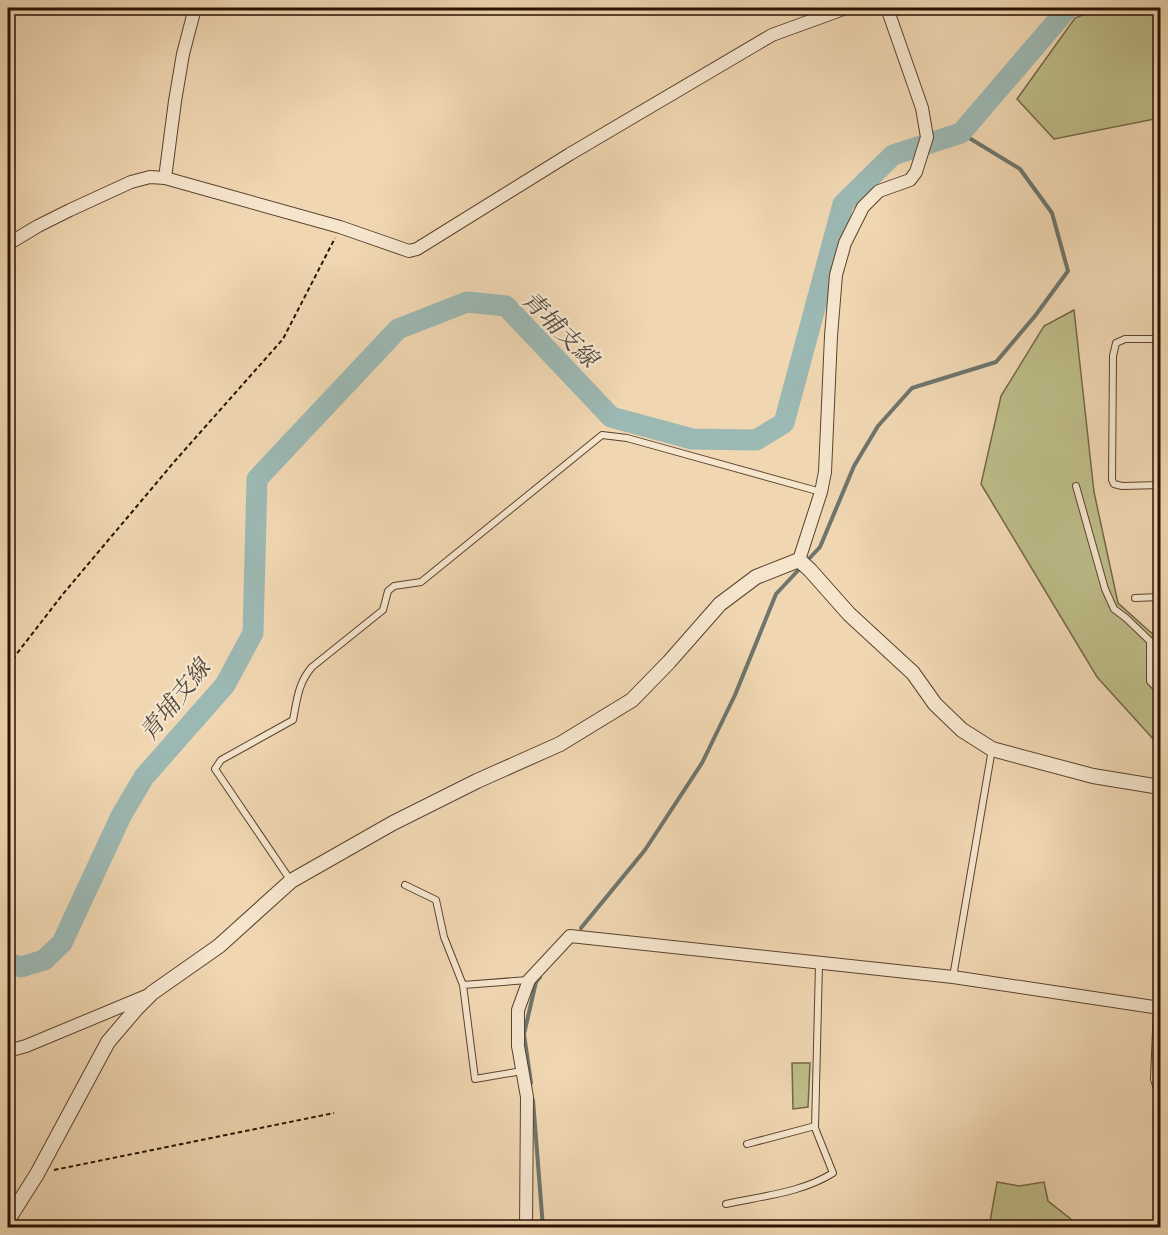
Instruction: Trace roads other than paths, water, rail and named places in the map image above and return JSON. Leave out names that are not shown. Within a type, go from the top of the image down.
[{"type":"street","points":[[165,178],[183,54],[195,8]]},
{"type":"street","points":[[8,244],[70,210],[131,182],[150,177],[165,178],[340,227],[410,251],[417,249],[570,154],[772,35],[846,8]]},
{"type":"street","points":[[799,560],[821,492],[825,472],[836,275],[845,243],[863,207],[879,190],[910,180],[917,170],[927,138],[922,108],[887,8]]},
{"type":"street","points":[[799,560],[849,614],[913,673],[935,704],[962,730],[992,749],[1093,776],[1161,788]]},
{"type":"street","points":[[8,1220],[37,1174],[108,1042],[136,1008],[152,993],[219,946],[291,881],[393,823],[560,744],[632,699],[669,662],[720,604],[756,577],[799,560]]},
{"type":"street","points":[[526,1227],[527,1097],[518,1046],[518,1010],[529,980],[570,936],[953,977],[1160,1008],[1157,1079],[1161,1088]]},
{"type":"street","points":[[8,1051],[26,1046],[152,993]]},
{"type":"lane","points":[[1161,339],[1125,339],[1116,343],[1113,356],[1112,480],[1114,484],[1122,486],[1161,485]]},
{"type":"lane","points":[[291,881],[214,769],[221,760],[293,720],[299,687],[304,676],[382,610],[388,591],[394,586],[421,582],[602,435],[627,438],[821,492]]},
{"type":"lane","points":[[1076,486],[1105,589],[1114,609],[1150,641],[1150,681],[1161,692]]},
{"type":"lane","points":[[1135,598],[1161,597]]},
{"type":"lane","points":[[953,977],[992,749]]},
{"type":"lane","points":[[405,885],[436,900],[444,937],[463,985],[475,1079],[523,1071]]},
{"type":"lane","points":[[726,1204],[804,1187],[832,1173],[815,1126],[819,964]]},
{"type":"lane","points":[[463,985],[529,980]]},
{"type":"lane","points":[[747,1144],[815,1126]]},
{"type":"waterway","name":"青埔支線","points":[[8,963],[21,967],[44,960],[62,943],[121,816],[144,777],[225,685],[253,633],[257,479],[398,329],[467,302],[506,306],[611,417],[692,439],[756,440],[784,423],[843,204],[893,155],[961,133],[1068,8]]},
{"type":"waterway","points":[[581,928],[645,850],[702,763],[735,695],[776,594],[820,547],[854,466],[878,426],[912,388],[996,362],[1035,316],[1068,271],[1052,213],[1020,169],[961,133]]},
{"type":"waterway","points":[[531,1083],[524,1034],[536,982],[540,977]]},
{"type":"waterway","points":[[533,1100],[543,1228]]}]
